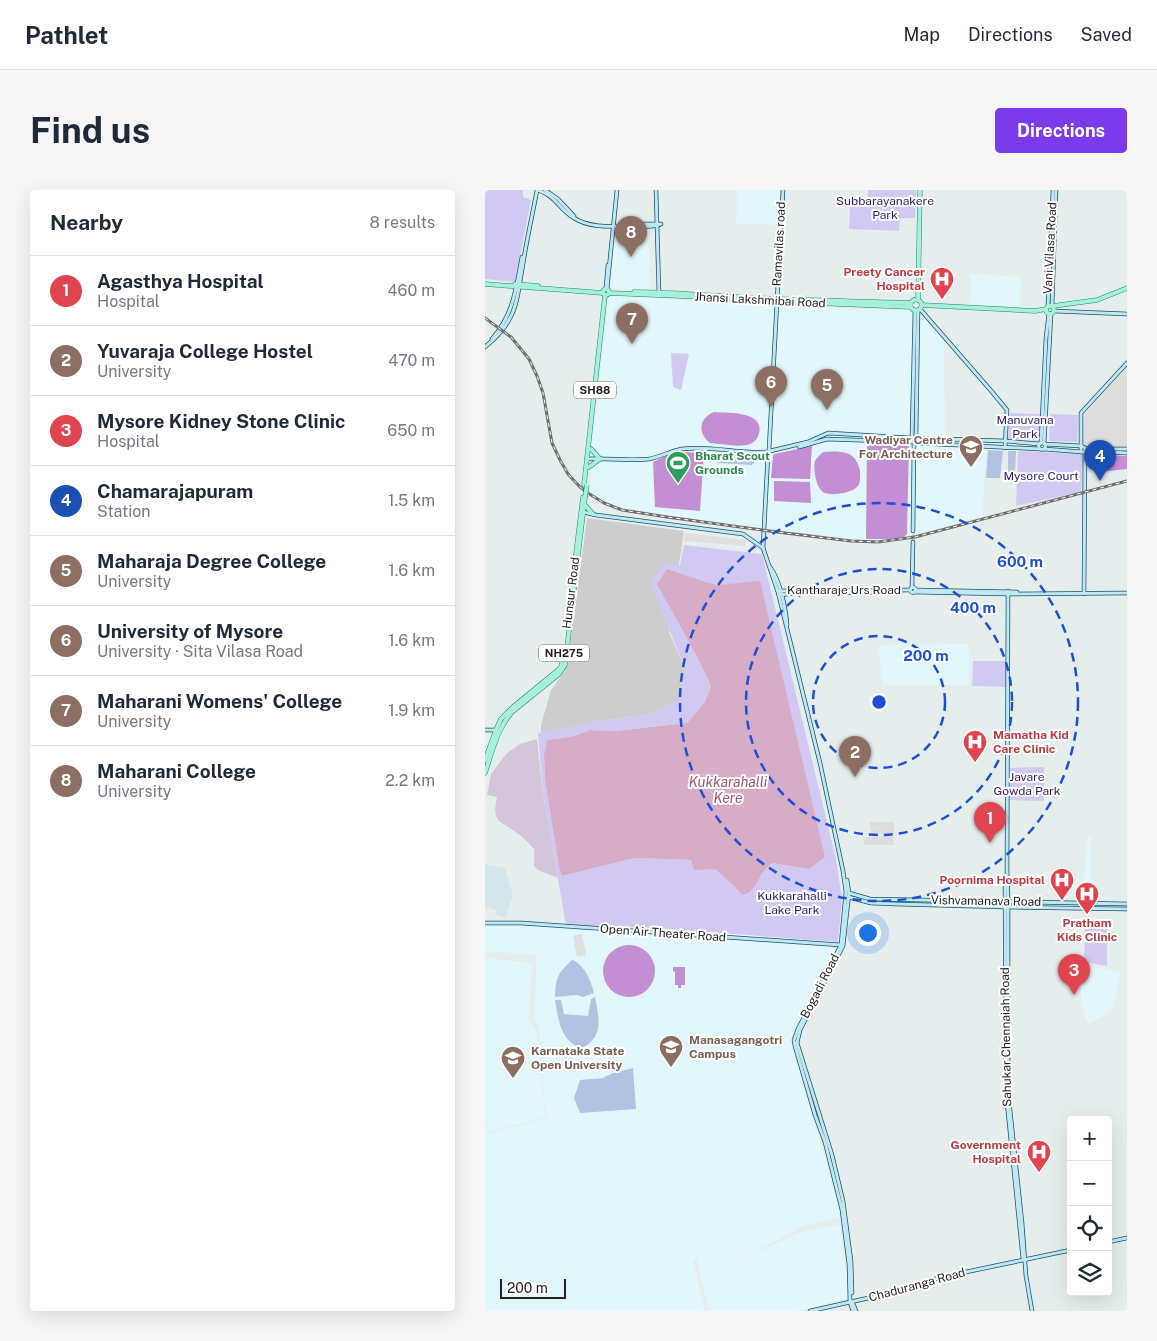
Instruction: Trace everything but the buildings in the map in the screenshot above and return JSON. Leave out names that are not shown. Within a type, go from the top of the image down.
[{"type":"main road","points":[[916,307],[920,190]]},
{"type":"main road","name":"Jhansi Lakshmibai Road","points":[[485,283],[606,292],[916,307],[1035,310],[1038,312],[1050,310]]},
{"type":"main road","points":[[1050,310],[1097,300],[1127,288]]},
{"type":"main road","name":"Hunsur Road","points":[[485,760],[501,719],[513,706],[557,671],[561,667],[563,660],[589,467],[606,292]]},
{"type":"main road","name":"SH88","points":[[586,485],[606,292]]},
{"type":"main road","points":[[916,307],[917,300]]},
{"type":"main road","points":[[589,467],[600,458],[591,449]]},
{"type":"main road","points":[[582,514],[584,497]]},
{"type":"main road","points":[[584,504],[595,514]]},
{"type":"main road","points":[[485,774],[498,730]]},
{"type":"street","points":[[485,346],[498,336],[511,317],[536,190],[551,196],[569,215],[580,222],[601,225],[659,224]]},
{"type":"street","points":[[545,190],[558,198],[580,220],[613,225]]},
{"type":"street","points":[[606,292],[617,190]]},
{"type":"street","points":[[656,190],[659,224],[658,294]]},
{"type":"street","name":"Ramavilas road","points":[[763,548],[783,190]]},
{"type":"street","name":"Vani Vilasa Road","points":[[1042,449],[1045,446],[1041,444],[1050,310],[1055,190]]},
{"type":"street","points":[[916,307],[1007,410],[1005,448]]},
{"type":"street","points":[[913,531],[914,443],[917,440],[914,437],[916,307]]},
{"type":"street","points":[[1050,310],[1127,314]]},
{"type":"street","points":[[1084,593],[1084,492],[1081,413],[1127,363]]},
{"type":"street","points":[[769,452],[807,442],[828,433],[1005,441],[1083,449]]},
{"type":"street","points":[[914,437],[911,441],[914,443]]},
{"type":"street","points":[[589,459],[651,459],[681,449],[769,452],[803,446],[827,439],[1005,448],[1127,451]]},
{"type":"street","points":[[582,514],[595,514],[743,534],[763,548]]},
{"type":"street","points":[[913,542],[913,590]]},
{"type":"street","name":"Bogadi Road","points":[[763,548],[773,571],[783,604],[787,629]]},
{"type":"street","name":"Kantharaje Urs Road","points":[[779,591],[796,593],[913,590],[1007,593],[1127,592]]},
{"type":"street","name":"Kantharaje Urs Road","points":[[779,591],[827,592]]},
{"type":"street","name":"Bogadi Road","points":[[779,591],[820,763],[847,895],[841,945],[794,1040],[815,1115],[825,1142],[843,1215],[849,1264],[851,1303],[854,1311]]},
{"type":"street","points":[[783,604],[789,595],[796,593]]},
{"type":"street","name":"Sahukar Chennaiah Road","points":[[1007,593],[1007,881],[1005,886],[1007,901],[1008,1091],[1022,1222],[1024,1260],[1032,1311]]},
{"type":"street","points":[[485,730],[498,730]]},
{"type":"street","points":[[810,1092],[797,1043],[800,1030],[843,946],[847,895]]},
{"type":"street","name":"Vishvamanava Road","points":[[847,895],[870,899],[1127,904]]},
{"type":"street","name":"Vishvamanava Road","points":[[847,895],[871,902],[1127,909]]},
{"type":"street","name":"Open Air Theater Road","points":[[485,923],[521,923],[841,945]]},
{"type":"street","name":"Bogadi Road","points":[[810,1092],[832,1155],[846,1219],[853,1274],[851,1303]]},
{"type":"street","points":[[1112,1241],[1127,1238]]},
{"type":"street","name":"Chaduranga Road","points":[[810,1311],[851,1303],[941,1277],[1067,1251]]},
{"type":"shaded area","points":[[738,190],[780,190],[778,225],[736,223]]},
{"type":"shaded area","points":[[615,227],[649,227],[650,290],[610,288]]},
{"type":"shaded area","points":[[971,274],[1021,277],[1020,307],[970,304]]},
{"type":"shaded area","points":[[609,296],[770,307],[910,310],[920,313],[944,340],[945,435],[961,436],[963,448],[986,451],[982,516],[906,538],[879,541],[766,529],[617,507],[592,494],[590,488],[591,455]]},
{"type":"shaded area","points":[[1127,366],[1127,448],[1088,447],[1083,445],[1084,415]]},
{"type":"shaded area","points":[[714,412],[737,413],[752,418],[760,428],[757,438],[752,443],[742,446],[710,443],[703,435],[701,426],[705,418]]},
{"type":"shaded area","points":[[867,444],[909,445],[907,534],[903,538],[866,539]]},
{"type":"shaded area","points":[[812,446],[810,479],[771,478],[774,454]]},
{"type":"shaded area","points":[[988,450],[1003,451],[1000,478],[986,478]]},
{"type":"shaded area","points":[[1008,451],[1016,451],[1015,474],[1008,474]]},
{"type":"shaded area","name":"Bharat Scout Grounds","points":[[681,452],[704,453],[700,511],[655,507],[653,462]]},
{"type":"shaded area","points":[[717,452],[753,455],[754,463],[752,465],[718,463],[716,462]]},
{"type":"shaded area","points":[[823,452],[842,452],[851,455],[858,464],[860,471],[858,486],[842,493],[828,494],[822,491],[816,478],[814,464]]},
{"type":"shaded area","points":[[1102,455],[1127,456],[1127,469],[1101,472]]},
{"type":"shaded area","points":[[774,481],[810,482],[811,503],[774,501]]},
{"type":"shaded area","points":[[587,518],[684,531],[669,632],[685,668],[680,699],[653,714],[594,722],[541,734],[541,725],[551,690],[565,671],[568,663]]},
{"type":"shaded area","points":[[685,533],[746,540],[745,546],[684,541]]},
{"type":"shaded area","points":[[969,644],[969,685],[883,685],[878,645]]},
{"type":"shaded area","points":[[537,739],[543,795],[558,878],[538,870],[534,866],[534,849],[521,836],[498,819],[495,811],[497,797],[487,795],[491,774],[506,754],[520,744]]},
{"type":"shaded area","points":[[870,822],[894,822],[894,834],[871,834],[871,828],[883,828],[870,827]]},
{"type":"shaded area","points":[[893,836],[894,845],[864,845],[863,837],[868,837],[868,839],[869,837]]},
{"type":"shaded area","points":[[1087,837],[1091,837],[1091,883],[1084,882]]},
{"type":"shaded area","points":[[485,864],[505,868],[513,896],[505,918],[496,915],[497,910],[485,907]]},
{"type":"shaded area","name":"Manasagangotri Campus","points":[[841,888],[842,898],[836,949],[793,1036],[793,1046],[841,1217],[803,1226],[746,1257],[804,1231],[840,1225],[849,1298],[798,1311],[709,1311],[697,1259],[693,1260],[705,1311],[485,1311],[485,1124],[489,1134],[546,1118],[539,1027],[534,1018],[537,955],[485,951],[485,921],[566,925]]},
{"type":"shaded area","points":[[582,934],[586,955],[577,957],[573,936]]},
{"type":"shaded area","points":[[629,945],[643,949],[651,957],[655,971],[651,985],[643,993],[629,997],[615,993],[607,985],[603,971],[607,957],[615,949]]},
{"type":"shaded area","name":"Karnataka State Open University","points":[[485,958],[532,963],[529,1020],[539,1040],[545,1117],[490,1132],[485,1120]]},
{"type":"shaded area","points":[[572,960],[584,969],[594,993],[583,997],[577,995],[555,997],[559,976]]},
{"type":"shaded area","points":[[1082,965],[1120,972],[1116,997],[1110,1013],[1088,1024],[1081,1000]]},
{"type":"shaded area","points":[[673,967],[685,967],[685,985],[681,985],[681,988],[675,985]]},
{"type":"shaded area","points":[[595,997],[598,1012],[597,1033],[589,1044],[582,1048],[569,1041],[565,1036],[559,1022],[555,1000],[561,1000],[564,1014],[588,1016],[591,999]]},
{"type":"shaded area","points":[[633,1068],[636,1109],[580,1113],[574,1098],[580,1080],[603,1078],[613,1073]]},
{"type":"green space","points":[[485,190],[523,190],[523,197],[531,200],[515,282],[485,279]]},
{"type":"green space","name":"Subbarayanakere Park","points":[[868,190],[916,190],[915,218],[900,218],[899,231],[849,229],[850,206],[867,206]]},
{"type":"green space","points":[[671,353],[689,354],[681,390],[673,387]]},
{"type":"green space","name":"Manuvana Park","points":[[1010,413],[1041,414],[1040,441],[1008,439]]},
{"type":"green space","name":"Manuvana Park","points":[[1050,414],[1078,415],[1077,442],[1049,441]]},
{"type":"green space","name":"Mysore Court","points":[[1018,451],[1083,454],[1081,492],[1016,506]]},
{"type":"green space","name":"Kukkarahalli Lake Park","points":[[684,545],[762,554],[836,859],[842,898],[838,942],[654,928],[566,925],[543,795],[538,733],[594,722],[653,714],[679,699],[685,668],[651,585],[661,564],[680,565]],"holes":[[[667,569],[718,585],[759,582],[824,857],[809,869],[772,863],[763,872],[752,890],[742,895],[715,869],[692,860],[635,858],[562,876],[545,780],[544,755],[547,740],[575,736],[590,730],[615,731],[687,723],[705,702],[711,686],[657,584]]]},
{"type":"green space","points":[[973,661],[1007,661],[1006,687],[972,686]]},
{"type":"green space","name":"Javare Gowda Park","points":[[1044,767],[1044,801],[1009,800],[1010,768]]},
{"type":"green space","points":[[1085,928],[1107,929],[1107,966],[1084,962]]},
{"type":"water","name":"Kukkarahalli Kere","points":[[667,569],[718,585],[760,581],[825,857],[809,869],[772,863],[763,872],[752,890],[742,895],[715,869],[694,870],[691,860],[635,858],[562,876],[559,867],[545,780],[544,755],[547,740],[575,736],[590,730],[616,731],[687,723],[705,702],[711,686],[657,584]]},
{"type":"tunnel","points":[[913,531],[913,542]]},
{"type":"railway","points":[[485,318],[511,337],[529,359],[543,393],[552,443],[568,474],[588,493],[604,503],[622,510],[769,531],[851,541],[878,542],[915,537],[1127,481]]},
{"type":"place","name":"Maharani College","points":[[631,257]]},
{"type":"place","name":"Preety Cancer Hospital","points":[[942,300]]},
{"type":"place","name":"Maharani Womens' College","points":[[632,344]]},
{"type":"place","name":"University of Mysore","points":[[771,407]]},
{"type":"place","name":"Maharaja Degree College","points":[[827,410]]},
{"type":"place","name":"Wadiyar Centre For Architecture","points":[[971,468]]},
{"type":"place","name":"Chamarajapuram","points":[[1100,481]]},
{"type":"place","name":"Bharat Scout Grounds","points":[[678,484]]},
{"type":"place","name":"Mamatha Kid Care Clinic","points":[[975,763]]},
{"type":"place","name":"Yuvaraja College Hostel","points":[[855,777]]},
{"type":"place","name":"Agasthya Hospital","points":[[990,843]]},
{"type":"place","name":"Poornima Hospital","points":[[1062,901]]},
{"type":"place","name":"Pratham Kids Clinic","points":[[1087,915]]},
{"type":"place","name":"Mysore Kidney Stone Clinic","points":[[1074,995]]},
{"type":"place","name":"Manasagangotri Campus","points":[[671,1068]]},
{"type":"place","name":"Karnataka State Open University","points":[[513,1079]]},
{"type":"place","name":"Government Hospital","points":[[1039,1173]]}]
